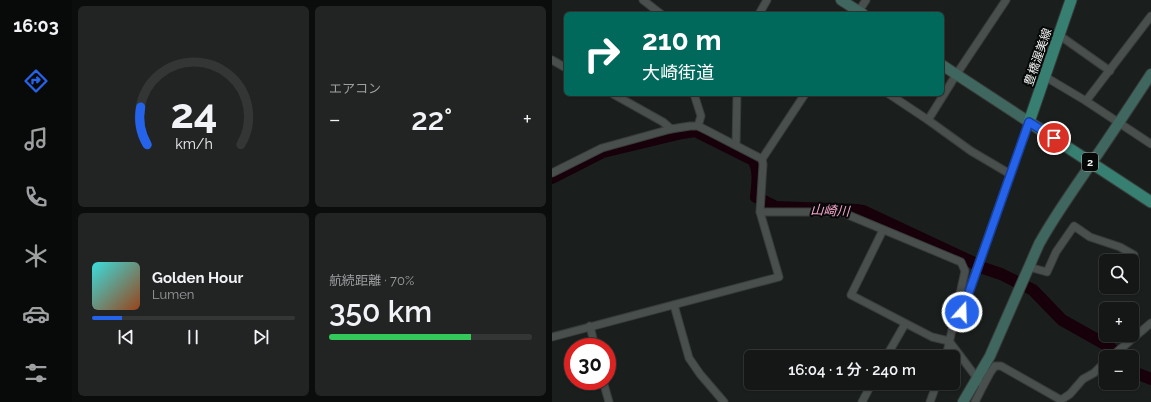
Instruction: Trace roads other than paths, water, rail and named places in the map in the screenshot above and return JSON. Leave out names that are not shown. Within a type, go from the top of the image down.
[{"type":"main road","name":"豊橋渥美線","points":[[1029,122],[1070,0]]},
{"type":"main road","name":"2","points":[[1029,122],[1151,202]]},
{"type":"street","points":[[643,0],[658,12]]},
{"type":"street","points":[[759,12],[767,0]]},
{"type":"street","points":[[841,0],[858,12]]},
{"type":"street","points":[[860,12],[866,0]]},
{"type":"street","points":[[944,94],[1006,0]]},
{"type":"street","points":[[1086,101],[1151,16]]},
{"type":"street","points":[[1059,35],[1110,71]]},
{"type":"street","points":[[552,60],[564,67]]},
{"type":"street","points":[[944,66],[1029,122],[978,266],[949,341]]},
{"type":"street","points":[[975,402],[980,382],[990,356],[1039,244],[1066,199],[1119,123],[1148,86],[1151,74]]},
{"type":"street","points":[[1044,76],[1086,101],[1151,144]]},
{"type":"street","points":[[617,96],[663,122],[671,129]]},
{"type":"street","points":[[695,96],[701,116],[698,126]]},
{"type":"street","points":[[736,145],[738,96]]},
{"type":"street","points":[[552,337],[779,277],[760,212],[762,159],[804,96]]},
{"type":"street","points":[[892,96],[971,151],[1010,174]]},
{"type":"street","points":[[928,120],[943,96]]},
{"type":"street","points":[[552,173],[602,148],[671,129],[690,126],[698,126],[762,159]]},
{"type":"street","points":[[760,212],[841,212],[961,262],[965,271],[947,350]]},
{"type":"street","points":[[1029,267],[1047,272],[1056,252],[1074,226],[1090,237],[1120,247],[1132,254]]},
{"type":"street","points":[[883,230],[851,295],[932,337],[949,341],[980,382]]},
{"type":"street","points":[[674,305],[689,358],[700,374],[724,402]]},
{"type":"street","points":[[1120,350],[1151,323]]},
{"type":"street","points":[[890,350],[905,324]]},
{"type":"street","points":[[590,326],[593,338]]},
{"type":"street","points":[[963,402],[995,366],[1002,366],[1061,400],[1070,394],[1083,379],[1094,373],[1099,368]]},
{"type":"street","points":[[606,390],[609,402]]},
{"type":"street","points":[[862,402],[868,390]]},
{"type":"street","points":[[930,402],[934,390]]},
{"type":"waterway","name":"山崎川","points":[[552,178],[603,152],[695,131],[753,160],[757,168],[756,197],[776,207],[863,211],[980,267],[1001,274],[1033,290],[1062,320],[1110,347],[1113,350]]},
{"type":"waterway","name":"山崎川","points":[[1139,374],[1151,379]]}]
